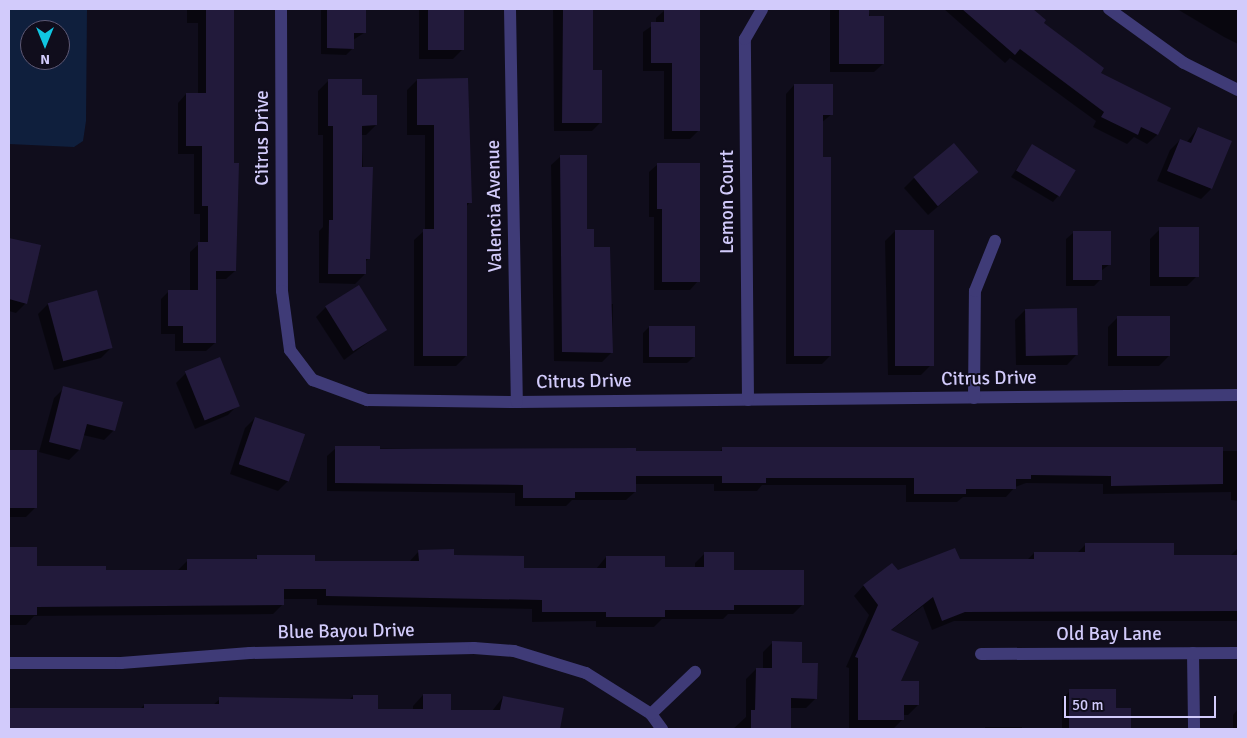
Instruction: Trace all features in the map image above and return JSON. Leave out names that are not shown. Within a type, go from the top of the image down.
[{"type":"street","name":"Citrus Drive","points":[[281,9],[282,291],[290,350],[314,380],[367,400],[517,402],[1238,395]]},
{"type":"street","name":"Valencia Avenue","points":[[510,9],[517,402]]},
{"type":"street","name":"Lemon Court","points":[[748,400],[745,39],[762,9]]},
{"type":"street","points":[[1109,9],[1184,63],[1238,90]]},
{"type":"street","points":[[974,398],[976,291],[995,241]]},
{"type":"street","name":"Blue Bayou Drive","points":[[9,663],[121,663],[250,653],[474,648],[514,651],[586,673],[651,714],[662,729]]},
{"type":"street","points":[[1193,653],[1194,729]]},
{"type":"street","name":"Old Bay Lane","points":[[981,654],[1238,653]]},
{"type":"street","points":[[651,714],[695,672]]},
{"type":"water","points":[[9,9],[87,9],[86,121],[83,141],[74,147],[9,144]]},
{"type":"building","points":[[206,9],[234,9],[234,163],[239,163],[236,271],[216,271],[216,343],[183,343],[183,326],[168,326],[168,290],[198,290],[198,242],[208,242],[208,206],[202,206],[202,146],[186,146],[186,93],[206,93]]},
{"type":"building","points":[[327,9],[366,9],[366,33],[354,33],[354,49],[327,48]]},
{"type":"building","points":[[428,9],[464,9],[464,50],[428,50]]},
{"type":"building","points":[[563,9],[593,9],[593,70],[602,70],[602,123],[562,123]]},
{"type":"building","points":[[664,9],[700,9],[700,131],[672,131],[672,63],[651,63],[651,22],[664,22]]},
{"type":"building","points":[[839,9],[869,9],[869,16],[884,16],[884,64],[839,64]]},
{"type":"building","points":[[962,9],[1033,9],[1046,20],[1044,23],[1104,68],[1101,73],[1171,108],[1158,135],[1141,127],[1138,135],[1101,117],[1104,112],[1020,49],[1015,55]]},
{"type":"building","points":[[468,78],[472,203],[467,203],[467,356],[423,356],[423,229],[434,229],[434,125],[417,125],[417,79]]},
{"type":"building","points":[[328,79],[362,79],[362,95],[377,95],[377,125],[362,126],[362,167],[373,167],[370,259],[366,259],[366,274],[328,274],[329,220],[333,220],[333,126],[328,126]]},
{"type":"building","points":[[794,84],[833,84],[833,115],[823,115],[823,157],[831,157],[831,356],[794,356]]},
{"type":"building","points":[[1198,127],[1232,141],[1212,189],[1167,171],[1180,139],[1191,143]]},
{"type":"building","points":[[954,143],[978,172],[938,206],[913,177]]},
{"type":"building","points":[[1032,144],[1076,170],[1060,197],[1016,171]]},
{"type":"building","points":[[560,155],[587,155],[587,229],[594,229],[594,247],[610,247],[613,353],[562,352]]},
{"type":"building","points":[[657,163],[700,163],[700,282],[662,282],[662,209],[657,209]]},
{"type":"building","points":[[1159,227],[1199,227],[1199,277],[1159,277]]},
{"type":"building","points":[[895,230],[934,230],[934,366],[895,366]]},
{"type":"building","points":[[1073,231],[1111,231],[1111,265],[1102,265],[1102,280],[1073,280]]},
{"type":"building","points":[[9,238],[41,245],[27,304],[9,299]]},
{"type":"building","points":[[359,285],[387,330],[353,351],[325,306]]},
{"type":"building","points":[[97,290],[113,348],[63,361],[48,303]]},
{"type":"building","points":[[1077,308],[1078,355],[1026,356],[1025,309]]},
{"type":"building","points":[[1117,316],[1170,316],[1170,356],[1117,356]]},
{"type":"building","points":[[649,326],[695,326],[695,357],[649,357]]},
{"type":"building","points":[[220,357],[240,406],[205,420],[185,371]]},
{"type":"building","points":[[63,386],[123,402],[115,431],[87,424],[80,450],[49,442]]},
{"type":"building","points":[[255,417],[305,434],[289,482],[239,464]]},
{"type":"building","points":[[335,446],[380,446],[380,449],[636,448],[636,451],[722,451],[722,447],[1223,447],[1223,484],[1111,486],[1111,476],[1031,475],[1031,479],[1016,479],[1016,489],[966,489],[966,494],[914,494],[914,478],[766,478],[766,483],[722,483],[722,476],[636,476],[636,492],[575,492],[575,498],[523,498],[523,485],[335,483]]},
{"type":"building","points":[[9,450],[37,450],[37,508],[9,508]]},
{"type":"building","points":[[1085,543],[1174,543],[1174,555],[1238,555],[1238,611],[965,612],[942,621],[933,597],[891,630],[919,642],[901,681],[919,681],[919,705],[904,705],[904,720],[858,720],[858,658],[855,657],[878,605],[863,585],[892,563],[898,570],[955,548],[960,559],[1034,559],[1034,552],[1085,552]]},
{"type":"building","points":[[9,547],[37,547],[37,566],[106,566],[106,570],[187,570],[187,559],[257,559],[257,555],[315,555],[315,561],[419,561],[418,550],[454,549],[454,555],[524,556],[524,568],[606,568],[606,556],[665,556],[665,567],[704,567],[704,552],[734,552],[734,570],[804,570],[804,605],[734,605],[734,610],[665,610],[665,617],[606,617],[606,612],[542,612],[542,600],[326,596],[326,589],[284,589],[284,605],[37,607],[37,615],[9,615]]},
{"type":"building","points":[[772,641],[802,642],[802,663],[818,663],[817,699],[791,698],[791,729],[751,729],[751,710],[755,710],[756,668],[772,668]]},
{"type":"building","points":[[1069,689],[1116,689],[1116,708],[1131,708],[1131,729],[1069,729]]},
{"type":"building","points":[[423,694],[451,694],[451,710],[500,710],[503,696],[564,708],[560,729],[9,729],[9,708],[144,708],[144,704],[219,704],[219,697],[353,699],[353,695],[378,695],[378,709],[423,709]]}]
